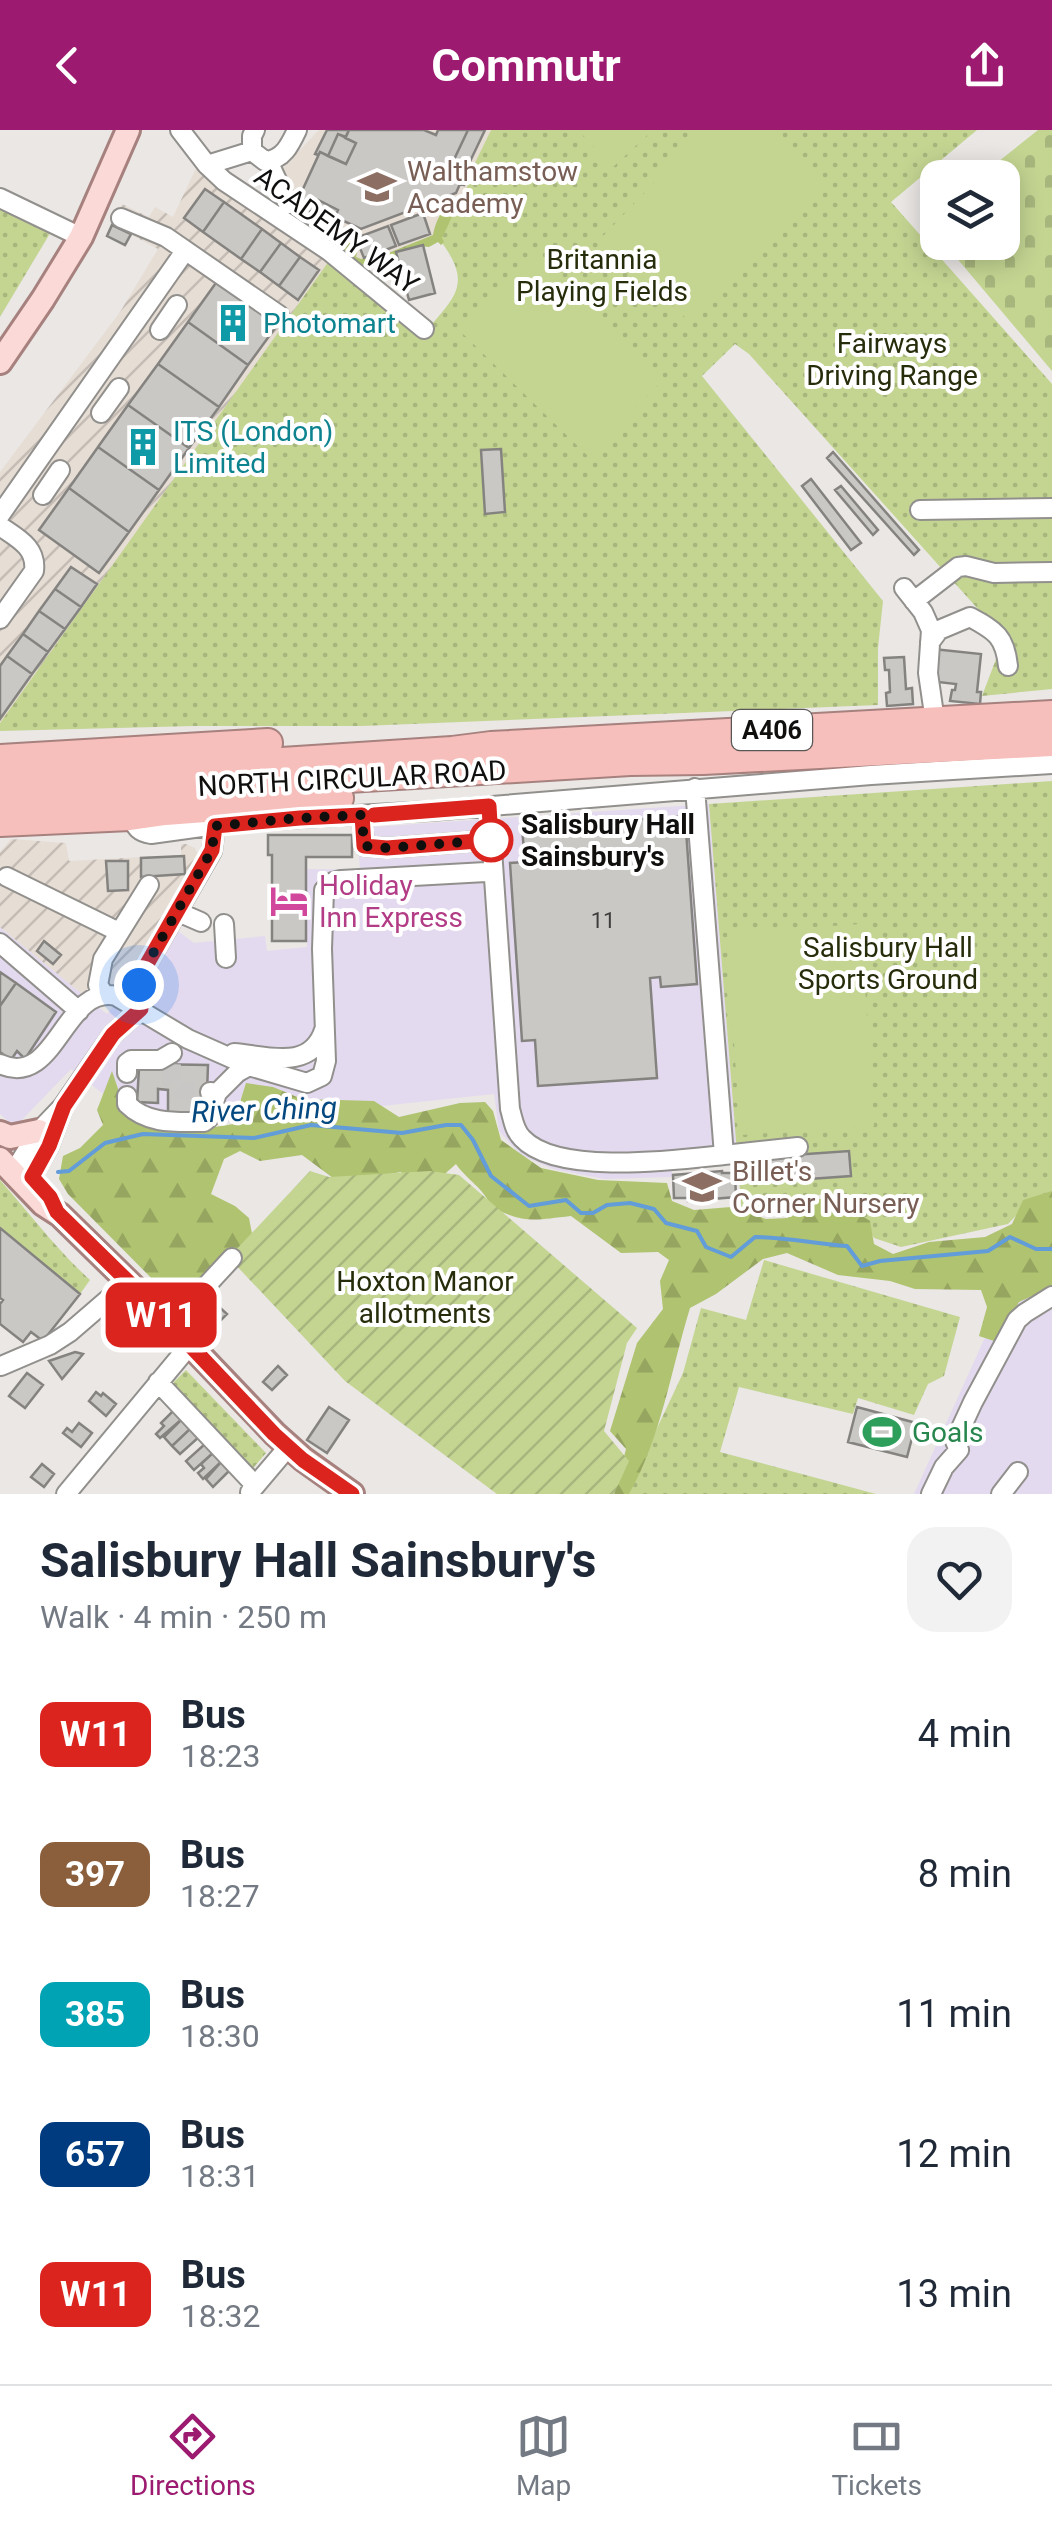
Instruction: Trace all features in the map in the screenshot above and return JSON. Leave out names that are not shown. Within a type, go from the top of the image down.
[{"type":"highway","name":"A406","points":[[0,759],[313,742],[454,740],[491,746],[1052,715]]},
{"type":"highway","name":"A406","points":[[1,822],[130,816],[454,790],[658,771],[704,760],[1052,742]]},
{"type":"highway","name":"NORTH CIRCULAR ROAD","points":[[0,780],[491,746]]},
{"type":"highway","name":"NORTH CIRCULAR ROAD","points":[[0,799],[630,761],[704,760]]},
{"type":"main road","points":[[0,362],[81,237],[128,130]]},
{"type":"main road","points":[[0,1137],[39,1131]]},
{"type":"main road","points":[[0,1137],[18,1172],[50,1197],[57,1212],[170,1324],[248,1409],[303,1460],[352,1494]]},
{"type":"street","name":"ACADEMY WAY","points":[[180,130],[207,165],[238,191],[328,251],[424,329]]},
{"type":"street","points":[[255,130],[250,145],[288,204]]},
{"type":"street","points":[[207,165],[282,154],[297,130]]},
{"type":"street","points":[[0,198],[81,237]]},
{"type":"street","points":[[121,218],[166,237],[279,315]]},
{"type":"street","points":[[0,515],[185,251]]},
{"type":"street","points":[[148,302],[169,318]]},
{"type":"street","points":[[89,387],[110,401]]},
{"type":"street","points":[[32,470],[51,483]]},
{"type":"street","points":[[920,510],[1052,508]]},
{"type":"street","points":[[0,526],[28,546],[35,562],[34,572],[0,619]]},
{"type":"street","points":[[935,721],[928,673],[930,630],[924,612],[909,594],[958,567],[994,573],[1052,572]]},
{"type":"street","points":[[930,642],[939,630],[970,618],[984,624],[1006,646],[1008,666]]},
{"type":"street","points":[[130,816],[141,833],[151,834],[695,788],[1052,764]]},
{"type":"street","points":[[695,788],[724,1155]]},
{"type":"street","points":[[489,806],[510,1109],[522,1139],[566,1158],[636,1164],[798,1147]]},
{"type":"street","points":[[362,815],[364,846],[387,848],[491,840]]},
{"type":"street","points":[[0,835],[1,822]]},
{"type":"street","points":[[141,1009],[139,985],[143,971],[212,850],[219,826]]},
{"type":"street","points":[[0,1064],[20,1068],[36,1064],[79,1011],[104,994],[116,996],[188,1039],[249,1066],[299,1082],[316,1081],[326,1065],[324,890],[341,880],[486,872],[493,875]]},
{"type":"street","points":[[7,878],[119,932]]},
{"type":"street","points":[[104,994],[98,985],[103,958],[149,885]]},
{"type":"street","points":[[178,912],[201,922]]},
{"type":"street","points":[[224,924],[226,958]]},
{"type":"street","points":[[0,943],[79,1011]]},
{"type":"street","points":[[18,1172],[39,1131],[64,1106],[113,1034],[141,1009]]},
{"type":"street","points":[[697,1033],[714,1021]]},
{"type":"street","points":[[127,1073],[130,1060],[172,1059],[165,1024]]},
{"type":"street","points":[[219,1051],[277,1058],[304,1056],[320,1044],[324,1030]]},
{"type":"street","points":[[127,1096],[127,1104],[137,1114],[160,1121],[204,1122],[209,1118],[212,1092],[249,1066]]},
{"type":"street","points":[[18,1172],[49,1146],[64,1106]]},
{"type":"street","points":[[170,1324],[232,1258]]},
{"type":"street","points":[[0,1366],[70,1332],[128,1282]]},
{"type":"street","points":[[931,1494],[944,1467],[960,1450],[956,1441],[967,1415],[1017,1320],[1052,1296]]},
{"type":"street","points":[[66,1494],[189,1346]]},
{"type":"street","points":[[158,1382],[252,1490],[289,1446]]},
{"type":"street","points":[[1001,1494],[1018,1472]]},
{"type":"shaded area","name":"Walthamstow Academy","points":[[319,130],[491,130],[440,240],[352,266],[286,214],[282,169]]},
{"type":"shaded area","points":[[197,166],[331,263],[0,727],[0,472],[120,312],[158,249],[113,225],[122,204],[149,217],[155,207],[173,217]]},
{"type":"shaded area","points":[[709,804],[738,1163],[672,1169],[672,1177],[605,1179],[553,1169],[521,1155],[499,1131],[494,1094],[201,1125],[141,1123],[71,1069],[19,1123],[11,1124],[0,1114],[0,927],[107,1014],[175,929],[194,943],[265,936],[267,951],[307,947],[307,869],[360,870],[357,828]]},
{"type":"shaded area","points":[[11,839],[66,843],[69,861],[181,855],[181,844],[195,848],[199,858],[121,988],[104,984],[82,994],[0,927],[0,852]]},
{"type":"shaded area","points":[[1052,1259],[1052,1494],[914,1494],[1012,1278]]},
{"type":"green space","points":[[491,130],[977,130],[941,160],[920,160],[920,178],[891,202],[920,235],[920,260],[942,260],[1052,384],[1052,689],[982,696],[1004,638],[749,354],[735,344],[702,376],[883,601],[878,705],[362,726],[0,731],[0,723],[329,261],[427,330],[457,288],[456,267],[440,240],[474,173],[471,171]]},
{"type":"green space","points":[[578,130],[653,130],[613,167]]},
{"type":"green space","points":[[705,130],[773,130],[826,182],[690,322],[602,237]]},
{"type":"green space","points":[[1038,130],[1052,130],[1052,371],[958,260],[1020,260],[1020,160],[1000,160]]},
{"type":"green space","points":[[0,187],[58,220],[0,317]]},
{"type":"green space","points":[[460,200],[441,245],[438,242],[412,249],[360,267],[339,251],[352,241],[358,249],[356,257],[361,259],[386,254],[433,235],[450,201]]},
{"type":"green space","points":[[533,257],[661,382],[588,456],[460,331]]},
{"type":"green space","name":"Salisbury Hall Sports Ground","points":[[1052,781],[1052,1195],[1028,1203],[1008,1224],[901,1247],[874,1238],[849,1196],[802,1197],[785,1209],[742,1215],[709,804]]},
{"type":"green space","points":[[861,924],[874,1126],[740,1135],[727,933]]},
{"type":"green space","points":[[112,1071],[132,1115],[141,1122],[168,1129],[239,1123],[246,1083],[273,1087],[302,1099],[374,1101],[399,1117],[460,1103],[485,1102],[493,1111],[501,1140],[541,1168],[598,1180],[667,1183],[672,1201],[694,1210],[731,1207],[766,1219],[788,1218],[799,1196],[841,1202],[870,1221],[874,1244],[893,1254],[929,1242],[985,1237],[1012,1224],[1023,1200],[1052,1191],[1052,1287],[1019,1302],[997,1342],[979,1336],[987,1307],[981,1290],[915,1289],[890,1281],[838,1275],[787,1253],[763,1259],[690,1308],[649,1450],[629,1494],[614,1494],[626,1449],[610,1431],[637,1343],[663,1309],[660,1281],[669,1260],[658,1252],[621,1253],[571,1216],[530,1219],[491,1207],[456,1164],[439,1179],[414,1188],[401,1172],[353,1180],[333,1178],[302,1155],[260,1161],[240,1151],[224,1159],[211,1194],[249,1218],[254,1244],[186,1303],[176,1303],[68,1194],[59,1179],[63,1156],[80,1148],[103,1125],[97,1110]]},
{"type":"green space","name":"Hoxton Manor allotments","points":[[310,1171],[329,1177],[430,1171],[459,1175],[637,1328],[627,1343],[604,1431],[629,1461],[614,1494],[497,1494],[345,1381],[232,1261],[233,1253]]},
{"type":"green space","points":[[0,1180],[90,1280],[80,1294],[0,1228]]},
{"type":"green space","points":[[764,1260],[960,1317],[944,1376],[928,1384],[914,1415],[858,1398],[853,1414],[739,1387],[720,1452],[876,1494],[626,1494],[683,1373],[701,1308],[746,1320]]},
{"type":"green space","points":[[186,1370],[266,1453],[249,1473],[168,1388]]},
{"type":"building","points":[[327,130],[349,130],[346,137],[338,134],[328,156],[315,154]]},
{"type":"building","name":"Walthamstow Academy","points":[[349,130],[424,130],[436,135],[438,130],[468,130],[451,166],[469,174],[456,193],[361,229],[335,217],[338,210],[318,200],[312,212],[296,204],[320,152],[346,164],[356,143],[345,138]]},
{"type":"building","points":[[468,130],[485,130],[465,172],[451,166]]},
{"type":"building","points":[[338,134],[356,143],[346,164],[328,156]]},
{"type":"building","points":[[205,189],[224,202],[203,232],[184,218]]},
{"type":"building","points":[[318,200],[338,210],[333,220],[313,211]]},
{"type":"building","points":[[224,202],[262,229],[241,259],[203,232]]},
{"type":"building","points":[[423,213],[430,234],[399,245],[391,225]]},
{"type":"building","points":[[112,225],[131,234],[125,245],[107,236]]},
{"type":"building","points":[[388,226],[396,246],[364,258],[356,238]]},
{"type":"building","points":[[262,229],[281,243],[260,272],[241,259]]},
{"type":"building","points":[[281,243],[300,257],[279,286],[260,272]]},
{"type":"building","points":[[423,245],[435,293],[409,300],[396,252]]},
{"type":"building","points":[[300,257],[319,270],[298,300],[279,286]]},
{"type":"building","name":"Photomart","points":[[218,280],[278,324],[248,365],[188,322]]},
{"type":"building","points":[[188,322],[248,365],[219,407],[158,364]]},
{"type":"building","points":[[158,364],[219,407],[189,448],[128,405]]},
{"type":"building","name":"ITS (London) Limited","points":[[128,405],[189,448],[159,490],[98,447]]},
{"type":"building","points":[[98,447],[159,490],[129,532],[69,488]]},
{"type":"building","points":[[501,449],[505,512],[485,514],[481,450]]},
{"type":"building","points":[[833,452],[919,550],[914,555],[827,458]]},
{"type":"building","points":[[811,479],[861,543],[851,550],[802,486]]},
{"type":"building","points":[[841,486],[878,530],[873,535],[835,490]]},
{"type":"building","points":[[69,488],[129,532],[99,573],[39,530]]},
{"type":"building","points":[[71,567],[97,584],[81,607],[55,589]]},
{"type":"building","points":[[55,589],[81,607],[65,629],[39,611]]},
{"type":"building","points":[[39,611],[65,629],[48,652],[23,634]]},
{"type":"building","points":[[23,634],[48,652],[32,674],[7,656]]},
{"type":"building","points":[[933,649],[981,654],[977,692],[981,692],[980,704],[950,701],[956,684],[929,681]]},
{"type":"building","points":[[7,656],[32,674],[0,719],[0,666]]},
{"type":"building","points":[[904,657],[906,689],[912,688],[913,704],[887,706],[889,670],[885,670],[884,658]]},
{"type":"building","points":[[685,816],[697,984],[661,987],[660,977],[650,978],[657,1078],[538,1086],[535,1040],[522,1041],[510,863],[525,862],[522,828]]},
{"type":"building","name":"Holiday Inn Express","points":[[268,835],[352,835],[352,857],[306,857],[306,941],[272,941],[272,855],[268,855]]},
{"type":"building","points":[[184,856],[185,874],[141,877],[141,858]]},
{"type":"building","points":[[106,861],[128,861],[128,890],[108,891]]},
{"type":"building","points":[[44,941],[61,955],[53,964],[37,951]]},
{"type":"building","points":[[0,972],[16,983],[0,1006]]},
{"type":"building","points":[[16,983],[56,1012],[25,1059],[17,1051],[11,1060],[0,1052],[0,1006]]},
{"type":"building","points":[[148,1064],[208,1065],[206,1119],[168,1118],[168,1090],[158,1089],[158,1103],[137,1102],[139,1068]]},
{"type":"building","points":[[849,1151],[851,1176],[767,1182],[765,1157]]},
{"type":"building","points":[[735,1173],[736,1197],[688,1201],[674,1198],[673,1175]]},
{"type":"building","points":[[0,1228],[80,1294],[43,1341],[31,1332],[23,1342],[0,1324]]},
{"type":"building","points":[[217,1305],[227,1314],[212,1329],[203,1320]]},
{"type":"building","points":[[75,1352],[83,1354],[62,1379],[49,1361]]},
{"type":"building","points":[[278,1366],[287,1375],[272,1390],[263,1382]]},
{"type":"building","points":[[27,1373],[43,1385],[25,1408],[9,1396]]},
{"type":"building","points":[[96,1392],[116,1404],[106,1416],[89,1401]]},
{"type":"building","points":[[329,1407],[349,1420],[327,1453],[307,1440]]},
{"type":"building","name":"Goals","points":[[857,1407],[916,1423],[907,1457],[848,1442]]},
{"type":"building","points":[[174,1410],[182,1419],[160,1438],[156,1434],[164,1426],[161,1423]]},
{"type":"building","points":[[182,1419],[191,1428],[172,1446],[164,1437]]},
{"type":"building","points":[[79,1423],[92,1433],[81,1447],[63,1433],[67,1428],[72,1432]]},
{"type":"building","points":[[191,1428],[199,1437],[180,1454],[172,1446]]},
{"type":"building","points":[[206,1443],[214,1452],[194,1470],[186,1461]]},
{"type":"building","points":[[214,1452],[222,1461],[203,1479],[198,1473],[204,1468],[201,1464]]},
{"type":"building","points":[[222,1461],[231,1469],[213,1487],[206,1479]]},
{"type":"building","points":[[42,1464],[54,1474],[44,1487],[31,1477]]},
{"type":"waterway","name":"River Ching","points":[[58,1172],[69,1171],[105,1143],[143,1134],[254,1138],[311,1125],[402,1133],[461,1125],[491,1176],[529,1206],[566,1200],[581,1213],[630,1203],[654,1209],[666,1223],[697,1231],[706,1247],[731,1257],[755,1237],[847,1246],[862,1266],[988,1251],[1010,1237],[1036,1249],[1052,1249]]},
{"type":"tunnel","points":[[172,1064],[171,1081],[181,1091],[207,1092]]},
{"type":"bus line","name":"W11","points":[[352,1494],[303,1460],[248,1409],[151,1304],[57,1212],[50,1197],[32,1177],[64,1106],[113,1034],[141,1009],[139,985],[143,971],[212,850],[215,826],[362,815],[364,846],[373,848],[491,840],[489,806],[374,815]]},
{"type":"place","name":"Walthamstow Academy","points":[[377,187]]},
{"type":"place","name":"Photomart","points":[[233,323]]},
{"type":"place","name":"ITS (London) Limited","points":[[143,447]]},
{"type":"place","name":"Salisbury Hall Sainsbury's","points":[[491,840]]},
{"type":"place","name":"Holiday Inn Express","points":[[289,901]]},
{"type":"place","name":"Billet's Corner Nursery","points":[[702,1187]]},
{"type":"place","name":"Goals","points":[[882,1432]]},
{"type":"route","points":[[139,985],[143,971],[212,850],[215,826],[362,815],[364,846],[373,848],[491,840]]},
{"type":"park label","name":"Britannia Playing Fields","points":[[602,275]]},
{"type":"park label","name":"Fairways Driving Range","points":[[892,359]]}]
